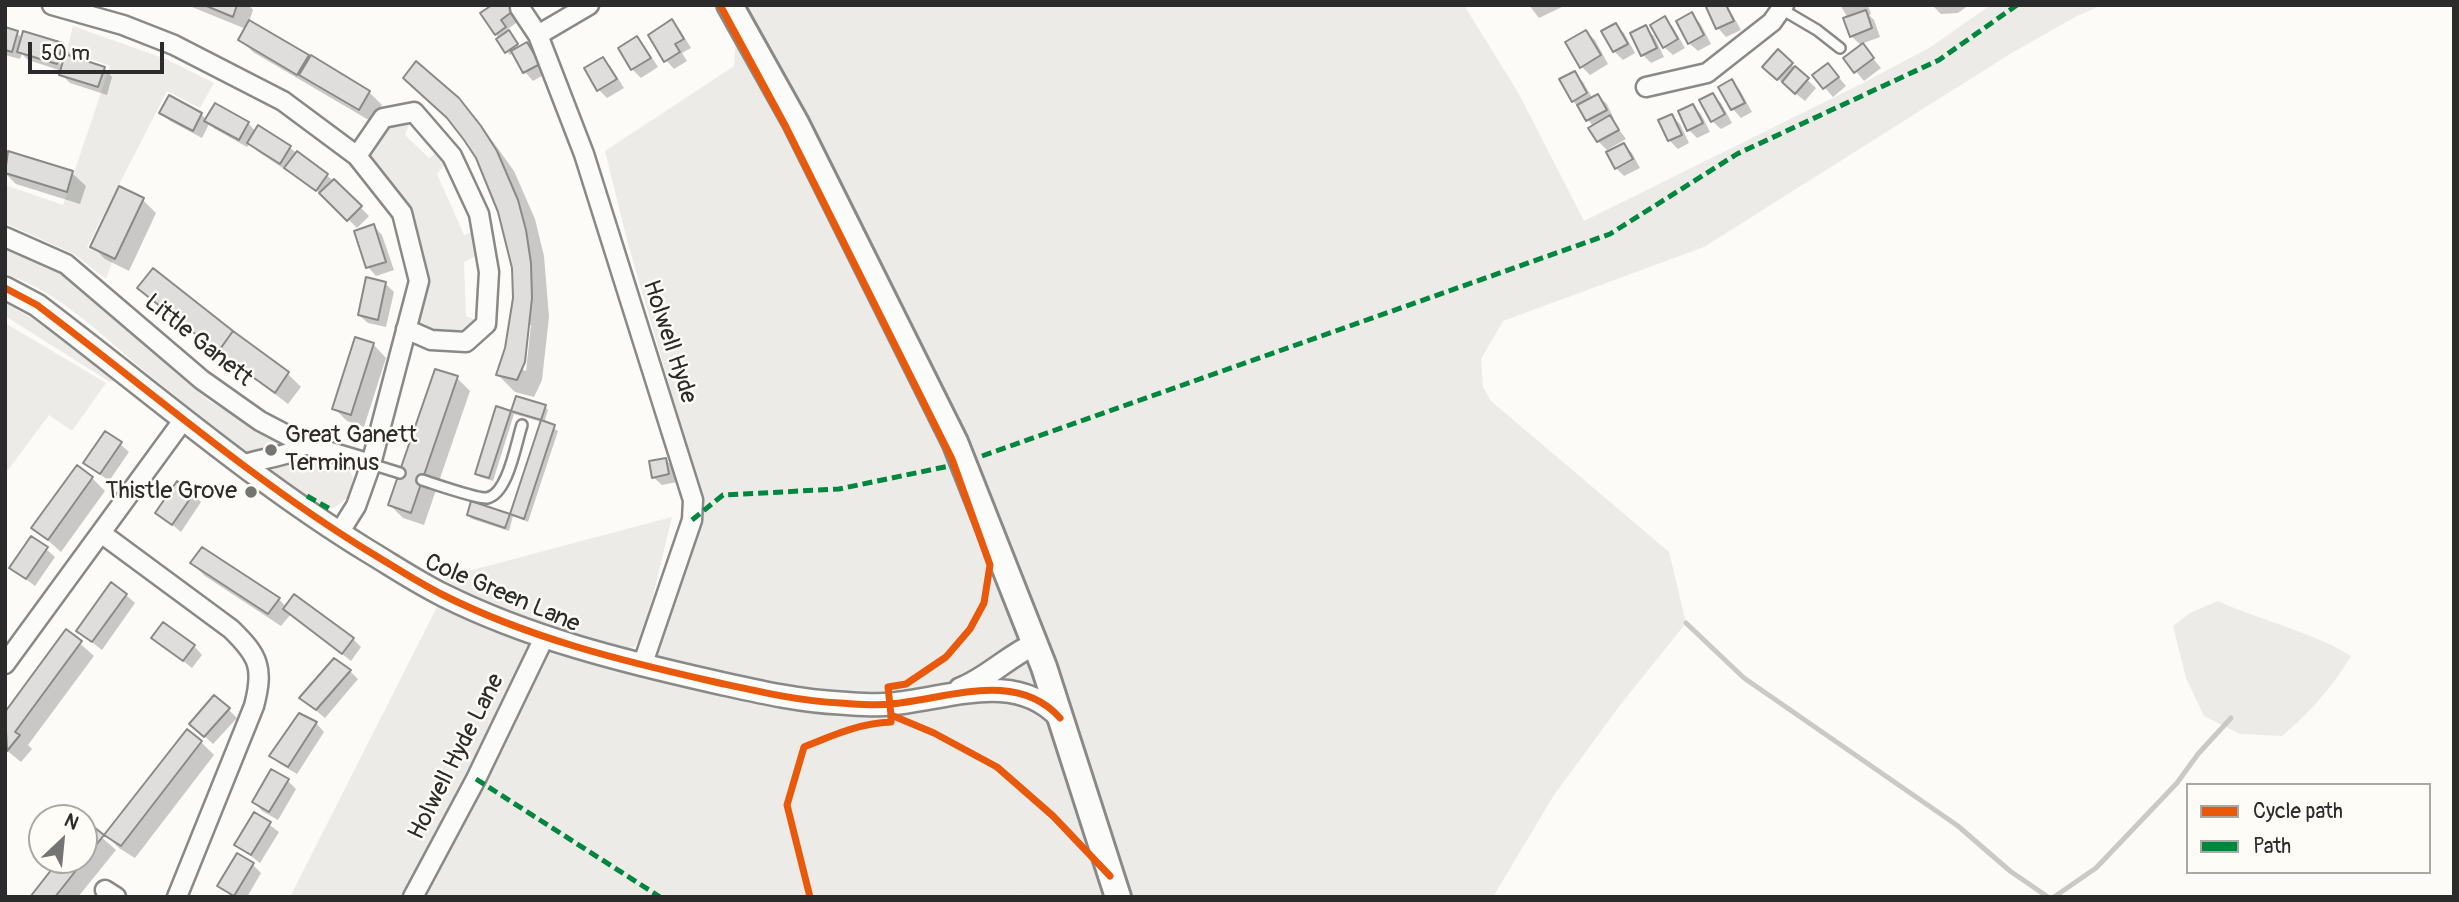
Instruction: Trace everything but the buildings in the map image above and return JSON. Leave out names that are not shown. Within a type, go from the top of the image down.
[{"type":"main road","points":[[730,5],[796,123],[954,442],[1039,655],[1118,897]]},
{"type":"street","points":[[538,35],[589,5]]},
{"type":"street","points":[[64,7],[123,25],[174,45],[283,102],[357,156],[402,213],[419,281],[371,464],[356,506],[339,533]]},
{"type":"street","name":"Holwell Hyde","points":[[520,8],[538,35],[584,153],[693,500],[692,520],[642,666]]},
{"type":"street","points":[[1646,87],[1707,73],[1772,22],[1783,8]]},
{"type":"street","points":[[357,156],[383,118],[414,112],[452,156],[479,214],[489,272],[486,324],[466,342],[431,340],[406,329]]},
{"type":"street","name":"Little Ganett","points":[[5,237],[66,264],[202,380],[260,421],[304,444],[371,464]]},
{"type":"street","name":"Cole Green Lane","points":[[5,288],[37,305],[243,465],[339,533],[442,595],[544,638],[642,666],[778,695],[837,703],[889,705],[999,690],[1021,692],[1038,699],[1060,718]]},
{"type":"street","points":[[5,664],[184,419]]},
{"type":"street","points":[[243,465],[297,451],[304,444]]},
{"type":"street","points":[[101,533],[231,629],[248,646],[257,660],[260,682],[254,706],[177,897]]},
{"type":"street","name":"Holwell Hyde Lane","points":[[412,897],[476,779],[544,638]]},
{"type":"street","name":"Cole Green Lane","points":[[932,699],[972,684],[1013,655],[1039,655]]},
{"type":"lane","points":[[1783,8],[1840,48]]},
{"type":"lane","points":[[422,480],[485,498],[496,494],[504,484],[522,425]]},
{"type":"lane","points":[[371,464],[400,473]]},
{"type":"shaded area","points":[[738,5],[1464,5],[1519,94],[1584,221],[1929,48],[1991,5],[2102,5],[2075,17],[2010,54],[1704,247],[1503,321],[1481,359],[1483,387],[1491,401],[1669,552],[1686,623],[1621,704],[1554,795],[1493,897],[1020,897],[1018,894],[1014,897],[290,897],[440,601],[651,676],[705,507],[628,244],[605,151],[734,66]]},
{"type":"shaded area","points":[[73,26],[166,59],[214,83],[200,108],[167,91],[87,247],[113,260],[106,279],[74,254],[5,223],[5,185],[63,205],[110,66],[67,50]]},
{"type":"shaded area","points":[[414,112],[405,135],[429,158],[445,147],[452,156],[437,174],[464,235],[482,229],[486,251],[464,262],[466,316],[486,324],[466,342],[406,329],[419,281],[403,213],[357,156],[383,118]]},
{"type":"shaded area","points":[[5,248],[54,267],[209,401],[285,441],[344,461],[353,477],[349,497],[334,508],[319,507],[65,305],[26,282],[5,274]]},
{"type":"shaded area","points":[[5,303],[33,319],[116,380],[110,382],[5,316]]},
{"type":"shaded area","points":[[5,323],[106,383],[72,431],[49,415],[5,474]]},
{"type":"shaded area","points":[[672,517],[645,629],[635,646],[624,650],[507,611],[442,578]]},
{"type":"shaded area","points":[[2218,601],[2303,633],[2351,656],[2320,699],[2282,736],[2240,734],[2204,716],[2186,678],[2173,626],[2190,613]]},
{"type":"waterway","points":[[1686,623],[1744,678],[1958,826],[2010,871],[2048,897]]},
{"type":"waterway","points":[[2054,897],[2096,868],[2177,783],[2198,754],[2231,718]]},
{"type":"marked path","points":[[982,456],[1610,234],[1737,154],[1939,60],[2017,5]]},
{"type":"marked path","points":[[692,520],[723,495],[839,489],[954,465]]},
{"type":"marked path","points":[[307,496],[332,510]]},
{"type":"marked path","points":[[476,779],[660,897]]},
{"type":"cycle path","points":[[720,5],[786,127],[952,459],[990,565],[984,603],[970,629],[946,657],[906,684],[888,687],[891,715]]},
{"type":"cycle path","points":[[5,288],[37,305],[241,463],[325,523],[433,590],[509,624],[576,647],[645,666],[793,698],[879,705],[957,693],[1002,691],[1023,694],[1042,703],[1060,718]]},
{"type":"cycle path","points":[[891,715],[934,733],[997,767],[1053,816],[1110,876]]},
{"type":"cycle path","points":[[810,897],[787,805],[804,747],[857,727],[891,722],[891,715]]},
{"type":"place","name":"Great Ganett Terminus","points":[[271,450]]},
{"type":"place","name":"Thistle Grove","points":[[251,492]]}]
